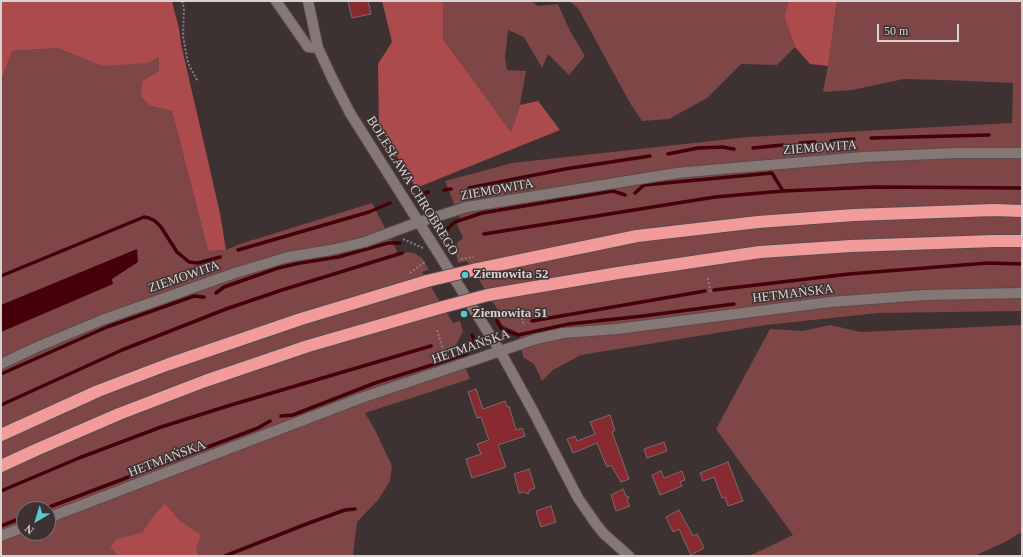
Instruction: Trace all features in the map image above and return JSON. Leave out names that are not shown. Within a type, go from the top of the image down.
[{"type":"highway","points":[[1,435],[98,392],[169,364],[301,319],[427,281],[473,270],[637,236],[758,222],[854,215],[994,210],[1022,211]]},
{"type":"highway","points":[[1,466],[119,414],[205,381],[308,346],[443,307],[488,296],[618,273],[760,252],[851,246],[1022,241]]},
{"type":"street","points":[[276,1],[308,47],[318,48]]},
{"type":"street","name":"BOLESŁAWA CHROBREGO","points":[[308,1],[318,48],[350,113],[500,351],[529,402],[578,498],[600,529],[629,556]]},
{"type":"street","name":"ZIEMOWITA","points":[[1,364],[102,320],[228,276],[288,256],[331,250],[365,242],[419,222],[467,207],[677,174],[793,162],[956,153],[1022,153]]},
{"type":"street","name":"HETMAŃSKA","points":[[56,515],[362,398],[527,341],[564,334],[617,329],[808,305],[925,295],[1022,293]]},
{"type":"street","points":[[1,536],[16,530]]},
{"type":"path","points":[[182,1],[184,8],[183,36],[188,63],[198,82]]},
{"type":"path","points":[[461,259],[476,257]]},
{"type":"path","points":[[410,273],[425,262]]},
{"type":"path","points":[[708,278],[711,294]]},
{"type":"path","points":[[520,310],[524,326]]},
{"type":"path","points":[[437,330],[444,353]]},
{"type":"shaded area","points":[[1,1],[172,1],[220,213],[226,250],[208,251],[172,111],[150,106],[141,96],[142,81],[159,71],[159,57],[148,63],[102,66],[57,48],[12,51],[1,81]]},
{"type":"shaded area","points":[[382,1],[443,1],[443,39],[511,132],[520,105],[538,101],[560,130],[416,188],[379,126],[378,64],[392,42]]},
{"type":"shaded area","points":[[443,1],[531,1],[538,6],[558,4],[570,31],[585,56],[569,75],[548,54],[542,68],[524,37],[508,30],[505,58],[507,70],[526,71],[520,105],[511,132],[443,39]]},
{"type":"shaded area","points":[[569,1],[789,1],[784,16],[795,47],[777,65],[741,64],[707,98],[669,119],[642,121],[630,103],[578,8]]},
{"type":"shaded area","points":[[789,1],[837,1],[828,66],[810,64],[795,47],[784,16]]},
{"type":"shaded area","points":[[837,1],[1022,1],[1022,311],[878,313],[766,325],[581,355],[553,370],[542,381],[534,364],[523,357],[519,333],[502,325],[494,312],[498,310],[467,261],[458,263],[455,249],[458,242],[463,238],[457,224],[460,219],[445,181],[512,163],[748,137],[1012,123],[1013,83],[904,79],[852,90],[823,92]]},
{"type":"shaded area","points":[[57,48],[102,66],[159,57],[159,71],[142,81],[150,106],[172,111],[208,251],[226,250],[240,244],[372,203],[399,255],[408,252],[414,253],[422,258],[429,270],[422,272],[453,323],[460,321],[463,332],[456,345],[448,351],[449,356],[460,354],[470,379],[365,413],[392,466],[390,481],[378,500],[357,522],[353,556],[1,556],[1,81],[12,51]]},
{"type":"shaded area","points":[[137,249],[138,262],[112,279],[113,284],[1,332],[1,305]]},
{"type":"shaded area","points":[[830,325],[861,332],[1022,325],[1022,532],[1003,543],[974,556],[749,556],[793,535],[716,429],[770,329],[803,331]]},
{"type":"shaded area","points":[[165,504],[180,521],[201,535],[196,549],[198,556],[118,556],[110,547],[117,539],[142,533],[151,519]]},
{"type":"building","points":[[348,1],[368,1],[371,14],[352,18]]},
{"type":"building","points":[[476,389],[483,409],[505,401],[507,407],[509,406],[516,430],[522,428],[525,436],[498,445],[506,467],[472,478],[466,459],[481,454],[477,444],[489,440],[481,417],[477,418],[468,392]]},
{"type":"building","points":[[610,415],[615,430],[612,432],[629,479],[621,482],[611,465],[607,467],[597,443],[573,453],[567,439],[575,436],[577,441],[595,434],[590,422]]},
{"type":"building","points":[[664,442],[667,451],[647,458],[644,449]]},
{"type":"building","points":[[728,462],[743,501],[728,506],[725,497],[722,498],[714,477],[703,481],[700,473]]},
{"type":"building","points":[[529,469],[535,488],[530,490],[528,494],[524,492],[519,493],[514,474]]},
{"type":"building","points":[[661,471],[664,478],[682,471],[685,480],[680,482],[682,486],[660,495],[652,475]]},
{"type":"building","points":[[623,489],[626,496],[629,497],[627,500],[630,506],[616,511],[611,495]]},
{"type":"building","points":[[551,506],[556,522],[541,527],[536,511]]},
{"type":"building","points":[[679,510],[693,536],[697,534],[704,548],[691,555],[679,529],[673,532],[666,517]]},
{"type":"waterway","points":[[871,138],[989,135]]},
{"type":"waterway","points":[[831,141],[854,139]]},
{"type":"waterway","points":[[800,143],[815,142]]},
{"type":"waterway","points":[[753,148],[783,145]]},
{"type":"waterway","points":[[668,154],[698,148],[722,147],[734,149]]},
{"type":"waterway","points":[[469,188],[565,169],[650,156]]},
{"type":"waterway","points":[[635,193],[644,185],[772,173],[783,191]]},
{"type":"waterway","points":[[484,234],[715,197],[783,191],[874,187],[1022,188]]},
{"type":"waterway","points":[[444,190],[451,189]]},
{"type":"waterway","points":[[446,239],[448,228],[455,222],[482,213],[613,191],[625,195]]},
{"type":"waterway","points":[[419,195],[428,192]]},
{"type":"waterway","points":[[238,250],[369,212],[390,203]]},
{"type":"waterway","points":[[1,276],[144,217],[155,221],[161,227],[177,252],[189,262],[198,263],[220,257]]},
{"type":"waterway","points":[[216,293],[224,287],[278,268],[338,257],[388,243],[400,243]]},
{"type":"waterway","points":[[1,405],[122,350],[226,309],[402,253]]},
{"type":"waterway","points":[[714,290],[849,274],[988,263],[1022,264]]},
{"type":"waterway","points":[[532,321],[705,291]]},
{"type":"waterway","points":[[1,374],[107,327],[194,296],[204,297]]},
{"type":"waterway","points":[[497,321],[502,329],[518,335],[569,324],[734,304]]},
{"type":"waterway","points":[[281,416],[293,415],[375,383],[467,353],[471,349],[474,339],[472,335]]},
{"type":"waterway","points":[[1,491],[79,458],[161,427],[431,346]]},
{"type":"waterway","points":[[56,504],[258,428],[270,421]]},
{"type":"waterway","points":[[225,556],[309,523],[345,510],[355,509]]},
{"type":"waterway","points":[[1,526],[16,520]]},
{"type":"place","name":"Ziemowita 52","points":[[465,275]]},
{"type":"place","name":"Ziemowita 51","points":[[464,314]]}]
